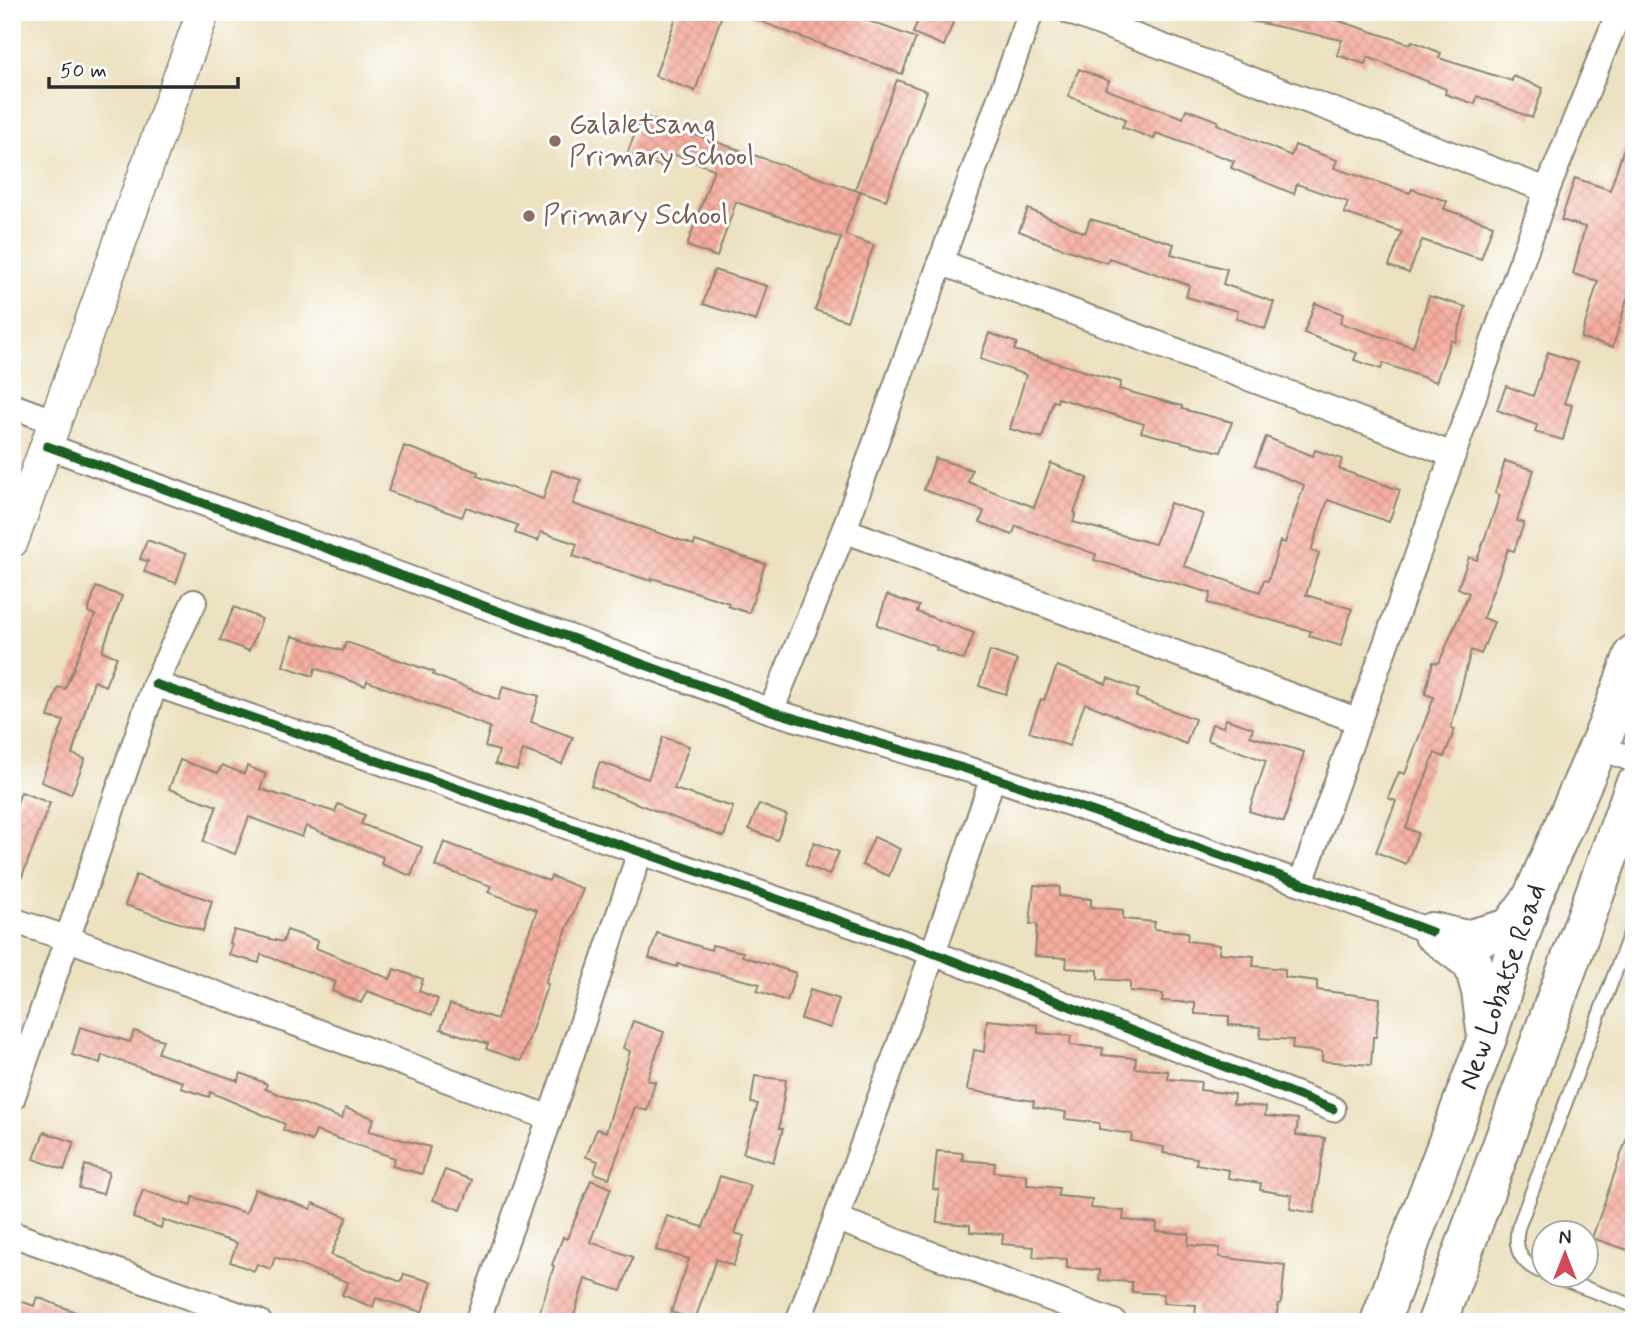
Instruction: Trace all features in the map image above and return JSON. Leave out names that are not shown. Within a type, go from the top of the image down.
[{"type":"main road","name":"New Lobatse Road","points":[[1380,1322],[1487,1038],[1532,898],[1599,747],[1624,709],[1634,654]]},
{"type":"main road","name":"New Lobatse Road","points":[[1437,1322],[1621,849],[1634,787]]},
{"type":"main road","points":[[1432,932],[1466,940],[1510,928],[1532,898]]},
{"type":"main road","points":[[1432,932],[1473,962],[1481,991],[1487,1038]]},
{"type":"street","points":[[12,541],[204,12]]},
{"type":"street","points":[[771,711],[844,530],[1031,12]]},
{"type":"street","points":[[1070,12],[1547,190]]},
{"type":"street","points":[[1301,883],[1547,190],[1619,12]]},
{"type":"street","points":[[940,262],[1453,455]]},
{"type":"street","points":[[12,406],[52,434],[771,711],[993,777],[1301,883],[1432,932]]},
{"type":"street","points":[[844,530],[1359,721]]},
{"type":"street","points":[[12,1098],[155,684],[194,602]]},
{"type":"street","points":[[155,684],[933,953],[1333,1109]]},
{"type":"street","points":[[1599,747],[1634,760]]},
{"type":"street","points":[[798,1322],[933,953],[993,777]]},
{"type":"street","points":[[477,1322],[551,1118],[640,852]]},
{"type":"street","points":[[12,920],[551,1118]]},
{"type":"street","points":[[837,1219],[1114,1322]]},
{"type":"street","points":[[12,1234],[259,1322]]},
{"type":"lane","points":[[1530,1267],[1521,1258],[1515,1242],[1634,923]]},
{"type":"lane","points":[[1584,1288],[1634,1306]]},
{"type":"building","points":[[678,12],[723,12],[695,91],[655,76]]},
{"type":"building","points":[[742,12],[844,12],[916,38],[902,74]]},
{"type":"building","points":[[921,12],[957,12],[944,46],[913,33]]},
{"type":"building","points":[[1252,12],[1325,12],[1324,16],[1410,44],[1412,41],[1441,53],[1439,58],[1512,81],[1513,76],[1543,88],[1532,118],[1477,96],[1475,104],[1445,94],[1446,89],[1368,57],[1365,64],[1337,55],[1342,40],[1251,21]]},
{"type":"building","points":[[1079,69],[1109,81],[1105,89],[1183,118],[1186,109],[1218,121],[1217,124],[1291,156],[1295,145],[1337,160],[1334,168],[1410,193],[1412,189],[1447,201],[1444,209],[1493,225],[1481,259],[1422,240],[1409,273],[1389,266],[1402,232],[1344,213],[1348,202],[1297,184],[1294,194],[1231,168],[1234,161],[1156,133],[1154,139],[1122,127],[1126,119],[1068,96]]},
{"type":"building","points":[[897,80],[927,91],[886,200],[855,189]]},
{"type":"building","points":[[642,116],[860,192],[845,235],[874,245],[847,321],[815,310],[841,238],[736,202],[717,257],[687,246],[714,169],[673,154],[668,169],[627,154]]},
{"type":"building","points":[[1630,130],[1634,131],[1634,302],[1627,299],[1613,347],[1581,338],[1598,281],[1573,274],[1585,227],[1561,220],[1575,178],[1610,190]]},
{"type":"building","points":[[1028,209],[1085,233],[1090,219],[1139,233],[1174,244],[1171,254],[1227,269],[1223,284],[1274,302],[1265,329],[1236,318],[1238,311],[1186,297],[1189,285],[1109,258],[1107,263],[1019,231]]},
{"type":"building","points":[[714,270],[767,286],[756,321],[703,304]]},
{"type":"building","points":[[1429,296],[1466,307],[1455,342],[1451,340],[1436,382],[1383,363],[1381,369],[1354,360],[1357,353],[1304,333],[1315,303],[1343,314],[1340,323],[1413,347]]},
{"type":"building","points":[[989,333],[1017,343],[1014,350],[1121,382],[1119,389],[1232,422],[1221,452],[1141,432],[1144,424],[1058,398],[1057,402],[1053,401],[1042,438],[1010,429],[1026,375],[980,359]]},
{"type":"building","points":[[1548,352],[1578,363],[1564,403],[1572,405],[1563,440],[1535,432],[1537,425],[1497,410],[1506,386],[1533,396]]},
{"type":"building","points":[[1266,437],[1313,456],[1315,450],[1342,459],[1339,469],[1400,490],[1389,522],[1328,500],[1311,551],[1319,553],[1306,595],[1352,609],[1341,646],[1309,636],[1311,631],[1208,603],[1211,593],[1094,560],[1096,554],[1016,526],[1012,535],[980,522],[984,511],[924,490],[935,458],[972,470],[968,482],[1034,507],[1051,463],[1088,478],[1074,512],[1073,522],[1155,544],[1170,503],[1203,514],[1184,566],[1260,592],[1264,580],[1268,581],[1280,541],[1285,543],[1304,485],[1255,465]]},
{"type":"building","points":[[404,446],[543,499],[552,470],[581,480],[573,504],[694,545],[695,541],[765,564],[749,613],[728,606],[729,603],[652,578],[651,581],[573,556],[577,544],[541,532],[538,541],[515,533],[518,525],[466,507],[462,517],[388,491]]},
{"type":"building","points":[[1505,461],[1534,470],[1517,521],[1524,523],[1514,551],[1508,549],[1483,618],[1494,622],[1481,654],[1471,650],[1451,728],[1455,729],[1444,757],[1435,753],[1406,828],[1418,833],[1406,864],[1376,852],[1396,801],[1388,798],[1399,772],[1405,774],[1434,697],[1425,694],[1433,662],[1439,663],[1469,593],[1458,588],[1469,557],[1477,560],[1500,495],[1495,493]]},
{"type":"building","points":[[147,540],[186,554],[176,583],[144,572],[148,561],[140,559]]},
{"type":"building","points":[[96,587],[122,596],[102,651],[117,657],[105,686],[94,681],[72,754],[85,759],[71,794],[41,782],[64,721],[48,717],[58,687],[65,689],[95,615],[88,612]]},
{"type":"building","points":[[887,595],[919,606],[917,612],[974,633],[964,660],[877,625]]},
{"type":"building","points":[[234,607],[262,619],[249,651],[220,640]]},
{"type":"building","points":[[292,636],[343,651],[346,642],[434,672],[433,675],[499,700],[503,686],[539,696],[531,722],[573,737],[562,764],[523,750],[517,770],[495,764],[499,751],[485,747],[490,727],[367,681],[365,686],[315,668],[313,676],[283,666]]},
{"type":"building","points":[[990,651],[1017,660],[1006,694],[979,686]]},
{"type":"building","points":[[1057,666],[1106,684],[1108,678],[1139,690],[1136,697],[1195,719],[1186,744],[1085,703],[1069,746],[1029,732]]},
{"type":"building","points":[[1226,719],[1253,728],[1250,736],[1304,752],[1284,822],[1249,811],[1266,761],[1207,740],[1212,724],[1223,727]]},
{"type":"building","points":[[663,737],[689,746],[674,789],[733,807],[724,837],[591,786],[600,762],[648,779]]},
{"type":"building","points":[[180,760],[218,773],[222,765],[244,774],[247,766],[266,774],[260,789],[335,812],[338,804],[365,815],[361,824],[422,847],[411,876],[381,864],[383,857],[306,826],[302,837],[249,817],[235,854],[203,842],[217,806],[169,789]]},
{"type":"building","points":[[21,792],[50,803],[15,895],[12,894],[12,816]]},
{"type":"building","points":[[759,804],[787,815],[777,840],[749,829]]},
{"type":"building","points":[[874,837],[900,849],[889,876],[862,865]]},
{"type":"building","points":[[444,842],[549,881],[551,876],[583,889],[545,983],[548,984],[521,1061],[486,1049],[488,1044],[441,1029],[450,1004],[497,1019],[537,910],[488,892],[491,886],[435,866]]},
{"type":"building","points":[[814,842],[839,852],[829,875],[805,865]]},
{"type":"building","points":[[136,875],[212,901],[203,931],[125,905]]},
{"type":"building","points":[[1034,885],[1060,887],[1059,896],[1091,899],[1091,907],[1123,910],[1123,919],[1155,922],[1154,929],[1188,932],[1187,941],[1220,945],[1219,953],[1254,956],[1253,966],[1285,969],[1285,977],[1317,981],[1317,990],[1380,998],[1371,1065],[1322,1061],[1322,1052],[1292,1049],[1293,1040],[1260,1038],[1261,1027],[1229,1025],[1229,1016],[1195,1014],[1195,1003],[1162,1001],[1163,994],[1130,991],[1130,981],[1098,979],[1098,970],[1066,968],[1067,958],[1035,956],[1037,924],[1030,924]]},
{"type":"building","points":[[234,930],[283,942],[287,930],[318,941],[316,948],[390,979],[394,969],[423,979],[419,991],[438,999],[432,1015],[367,991],[361,1003],[332,991],[336,982],[261,954],[259,963],[229,955]]},
{"type":"building","points":[[657,933],[711,950],[712,945],[743,952],[742,956],[796,973],[787,1001],[757,991],[760,984],[678,964],[677,967],[649,958]]},
{"type":"building","points":[[810,990],[839,999],[830,1028],[801,1019]]},
{"type":"building","points":[[987,1020],[1038,1025],[1038,1033],[1071,1036],[1070,1045],[1103,1048],[1102,1055],[1136,1058],[1135,1068],[1168,1071],[1168,1079],[1201,1082],[1200,1090],[1234,1094],[1233,1104],[1266,1107],[1265,1116],[1298,1119],[1296,1135],[1325,1138],[1314,1213],[1290,1209],[1292,1195],[1260,1190],[1261,1183],[1228,1178],[1229,1170],[1196,1164],[1197,1158],[1163,1153],[1164,1147],[1131,1141],[1132,1134],[1099,1129],[1099,1123],[1065,1119],[1066,1112],[1033,1107],[1034,1101],[967,1090],[974,1050],[984,1052]]},
{"type":"building","points":[[633,1021],[664,1032],[647,1080],[655,1082],[647,1111],[635,1107],[609,1178],[594,1173],[598,1161],[586,1157],[597,1129],[606,1132],[630,1051],[623,1048]]},
{"type":"building","points":[[80,1027],[130,1042],[134,1031],[163,1040],[158,1053],[238,1081],[241,1073],[267,1084],[265,1089],[342,1119],[345,1108],[374,1118],[369,1131],[430,1147],[422,1174],[392,1166],[395,1158],[316,1131],[312,1141],[283,1130],[285,1124],[210,1092],[209,1097],[181,1088],[183,1082],[102,1055],[100,1063],[72,1055]]},
{"type":"building","points":[[755,1076],[786,1080],[779,1128],[783,1129],[773,1162],[743,1153],[758,1104],[751,1103]]},
{"type":"building","points":[[1631,1126],[1634,1127],[1634,1252],[1600,1241],[1599,1218]]},
{"type":"building","points":[[44,1132],[74,1142],[64,1170],[34,1159]]},
{"type":"building","points":[[937,1151],[963,1153],[962,1160],[995,1163],[994,1172],[1027,1175],[1027,1185],[1059,1188],[1058,1196],[1092,1199],[1091,1208],[1124,1211],[1123,1220],[1157,1223],[1156,1231],[1189,1234],[1188,1245],[1220,1248],[1219,1257],[1285,1265],[1281,1304],[1278,1304],[1276,1322],[1225,1322],[1226,1319],[1195,1317],[1196,1305],[1163,1303],[1164,1294],[1132,1292],[1132,1282],[1099,1280],[1100,1270],[1067,1268],[1067,1259],[1033,1257],[1034,1247],[1002,1244],[1003,1234],[970,1232],[970,1225],[937,1222],[939,1190],[933,1189]]},
{"type":"building","points":[[85,1165],[109,1172],[103,1194],[79,1188]]},
{"type":"building","points":[[445,1170],[472,1180],[461,1210],[433,1200]]},
{"type":"building","points":[[720,1176],[751,1186],[735,1233],[744,1236],[733,1266],[716,1259],[695,1320],[671,1312],[689,1259],[656,1250],[667,1216],[703,1227]]},
{"type":"building","points":[[591,1180],[611,1188],[590,1242],[633,1257],[621,1291],[585,1279],[572,1322],[561,1322],[539,1315],[554,1266],[552,1265],[563,1237],[567,1239]]},
{"type":"building","points":[[255,1189],[311,1209],[313,1203],[347,1217],[331,1255],[401,1282],[404,1274],[432,1282],[422,1312],[376,1298],[373,1307],[342,1295],[348,1282],[275,1257],[271,1269],[257,1264],[254,1271],[230,1262],[237,1243],[163,1220],[161,1228],[133,1218],[143,1190],[190,1206],[193,1197],[246,1213]]},
{"type":"building","points":[[37,1297],[96,1322],[12,1322],[12,1298],[34,1306]]},
{"type":"cycle path","points":[[47,446],[771,711],[993,777],[1301,883],[1432,932]]},
{"type":"cycle path","points":[[155,684],[933,953],[1333,1109]]},
{"type":"place","name":"Galaletsang Primary School","points":[[555,141]]},
{"type":"place","name":"Primary School","points":[[529,216]]}]
